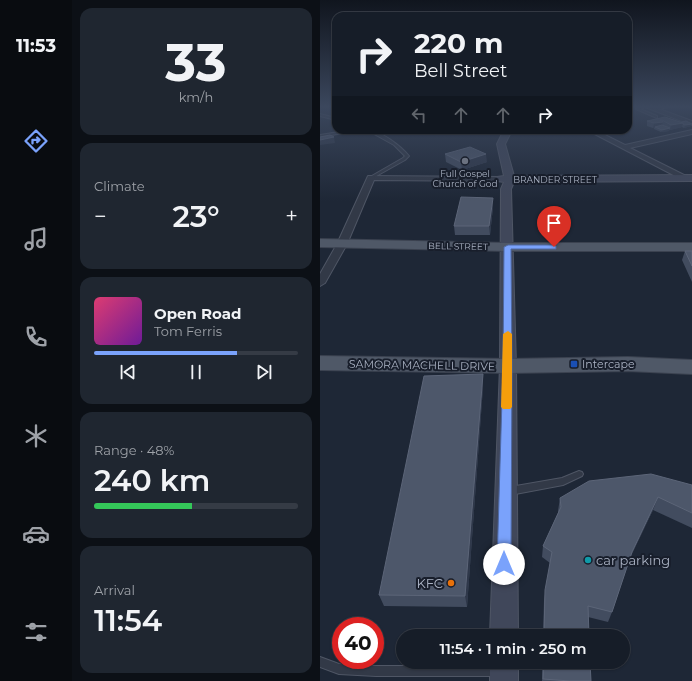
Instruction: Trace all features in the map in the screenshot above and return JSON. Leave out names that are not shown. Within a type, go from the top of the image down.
[{"type":"main road","name":"BELL STREET","points":[[320,243],[508,247],[692,247]]},
{"type":"main road","name":"SAMORA MACHELL DRIVE","points":[[320,363],[508,366],[628,364],[692,367]]},
{"type":"street","points":[[493,156],[495,138]]},
{"type":"street","points":[[503,138],[501,142],[501,148],[506,182],[508,247],[508,366],[504,629]]},
{"type":"street","points":[[606,138],[689,178]]},
{"type":"street","points":[[624,147],[666,138]]},
{"type":"street","points":[[497,168],[506,182]]},
{"type":"street","points":[[320,283],[342,244],[371,178]]},
{"type":"street","name":"BRANDER STREET","points":[[371,178],[506,182],[689,178]]},
{"type":"lane","points":[[371,178],[407,156],[402,150],[385,138]]},
{"type":"lane","points":[[505,492],[563,481],[579,474]]},
{"type":"lane","points":[[320,662],[339,669],[376,671],[504,672]]},
{"type":"building","points":[[320,138],[330,138],[320,140]]},
{"type":"building","points":[[470,147],[486,154],[461,162],[445,154]]},
{"type":"building","points":[[461,197],[493,198],[489,226],[454,226]]},
{"type":"building","points":[[685,251],[692,251],[692,266]]},
{"type":"building","points":[[483,374],[465,596],[379,595],[424,376]]},
{"type":"building","name":"car parking","points":[[651,474],[692,485],[692,513],[658,497],[632,552],[612,612],[588,606],[589,629],[544,629],[545,590],[552,552],[543,546],[561,507],[560,498],[589,481]]},
{"type":"building","points":[[544,669],[590,669],[591,681],[543,679]]},
{"type":"slow traffic","points":[[507,407],[508,334]]},
{"type":"place","name":"Full Gospel Church of God","points":[[465,161]]},
{"type":"place","name":"Intercape","points":[[574,364]]},
{"type":"place","name":"car parking","points":[[588,560]]},
{"type":"place","name":"KFC","points":[[451,583]]},
{"type":"route","points":[[504,564],[508,366],[508,247],[554,247]]}]
